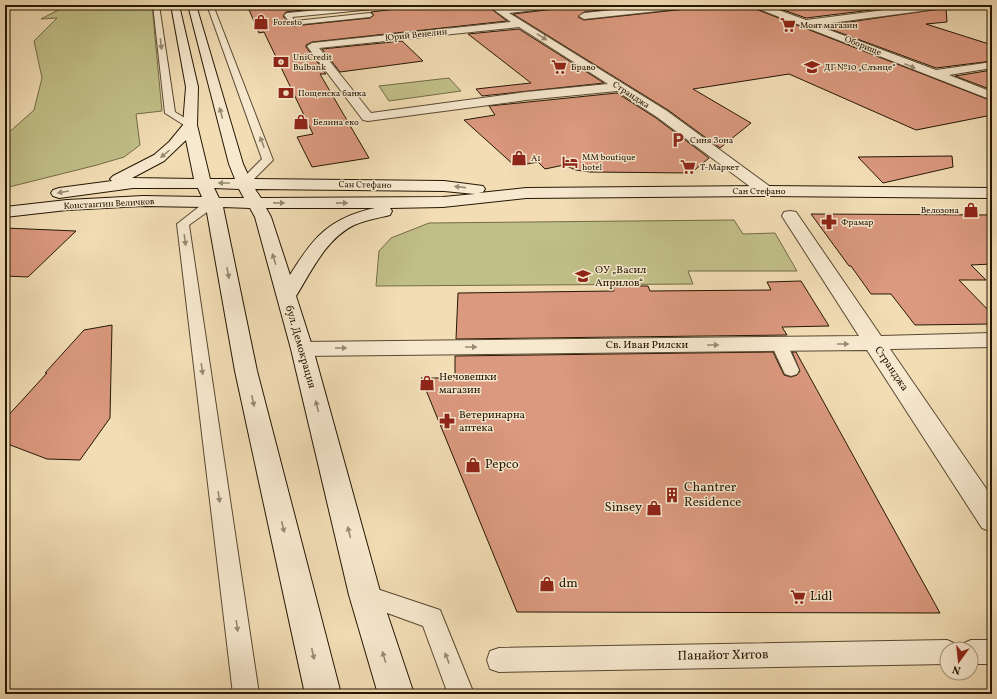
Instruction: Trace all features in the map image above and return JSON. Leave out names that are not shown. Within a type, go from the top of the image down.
[{"type":"main road","points":[[175,5],[192,87],[190,125],[197,161],[204,183],[213,202],[218,221],[246,371],[323,694]]},
{"type":"main road","name":"бул. Демокрация","points":[[192,5],[236,164],[244,184],[263,217],[302,349],[365,595],[396,694]]},
{"type":"main road","name":"Странджа","points":[[491,5],[662,114],[766,191]]},
{"type":"main road","points":[[500,11],[554,5]]},
{"type":"main road","points":[[584,16],[686,5]]},
{"type":"main road","name":"Оборище","points":[[757,5],[992,96]]},
{"type":"main road","points":[[806,23],[942,5]]},
{"type":"main road","name":"Юрий Венелин","points":[[520,24],[312,46],[368,118],[526,96],[618,87]]},
{"type":"main road","points":[[933,74],[992,65]]},
{"type":"main road","points":[[102,186],[151,165],[164,156],[174,147],[190,125]]},
{"type":"main road","name":"Константин Величков","points":[[5,206],[58,193],[102,186],[133,183],[204,183]]},
{"type":"main road","name":"Сан Стефано","points":[[204,183],[444,186],[526,193],[766,191],[992,193]]},
{"type":"main road","name":"Сан Стефано","points":[[213,202],[443,202],[526,193]]},
{"type":"main road","name":"Константин Величков","points":[[5,212],[109,202],[213,202]]},
{"type":"main road","points":[[286,296],[317,246],[336,228],[350,220],[370,213],[443,202]]},
{"type":"main road","name":"Странджа","points":[[790,216],[992,520]]},
{"type":"main road","name":"Св. Иван Рилски","points":[[302,349],[874,343],[992,340]]},
{"type":"lane","points":[[156,5],[170,114],[190,125]]},
{"type":"lane","points":[[210,5],[268,160],[244,184]]},
{"type":"lane","points":[[370,15],[293,23],[287,15],[393,5]]},
{"type":"lane","points":[[213,202],[183,224],[246,694]]},
{"type":"lane","points":[[779,344],[791,370]]},
{"type":"lane","points":[[365,595],[432,618],[461,694]]},
{"type":"lane","name":"Панайот Хитов","points":[[498,660],[939,652]]},
{"type":"lane","points":[[979,652],[992,652]]},
{"type":"shaded area","points":[[68,5],[152,5],[162,111],[136,114],[140,145],[124,157],[5,188],[5,136],[34,110],[42,78],[34,41],[57,18],[41,19]]},
{"type":"shaded area","points":[[449,78],[461,91],[389,101],[379,86]]},
{"type":"shaded area","points":[[734,220],[743,234],[775,233],[797,271],[688,271],[693,284],[376,286],[379,251],[391,238],[429,223]]},
{"type":"building","points":[[247,5],[299,5],[302,9],[330,7],[286,12],[283,16],[290,25],[293,26],[370,18],[374,15],[371,12],[430,5],[486,5],[507,21],[312,42],[306,45],[326,74],[320,74],[369,158],[312,167],[297,137],[313,134],[264,32],[259,33]]},
{"type":"building","points":[[559,5],[646,5],[584,12],[578,17],[584,20],[686,9],[691,5],[752,5],[753,8],[992,101],[992,115],[916,130],[789,74],[693,89],[751,123],[720,148],[668,110],[513,14],[554,9]]},
{"type":"building","points":[[769,5],[912,5],[806,18]]},
{"type":"building","points":[[946,8],[947,22],[926,24],[992,45],[992,61],[936,68],[822,26]]},
{"type":"building","points":[[519,29],[604,83],[482,96],[476,89],[531,83],[468,34]]},
{"type":"building","points":[[402,41],[423,61],[340,72],[322,49]]},
{"type":"building","points":[[992,70],[992,90],[955,76]]},
{"type":"building","points":[[617,93],[656,118],[709,158],[691,173],[590,172],[576,170],[564,165],[545,169],[538,162],[515,166],[464,120],[495,115],[489,106]]},
{"type":"building","points":[[952,156],[953,167],[883,183],[858,157]]},
{"type":"building","points":[[811,214],[992,215],[992,264],[971,265],[986,280],[959,280],[992,314],[992,324],[915,325],[891,294],[871,294]]},
{"type":"building","points":[[5,228],[76,231],[28,277],[5,276]]},
{"type":"building","points":[[801,281],[829,326],[782,327],[787,335],[456,339],[458,293],[614,291],[613,286],[648,286],[650,291],[771,290],[767,282]]},
{"type":"building","points":[[112,325],[110,418],[80,460],[47,459],[5,443],[5,419],[47,373],[45,373],[84,330]]},
{"type":"building","name":"Chantrer Residence","points":[[773,352],[784,375],[791,377],[797,375],[800,371],[792,352],[796,352],[940,613],[517,612],[421,378],[455,378],[455,356]]},
{"type":"place","name":"Foresto","points":[[261,22]]},
{"type":"place","name":"Моят магазин","points":[[788,25]]},
{"type":"place","name":"UniCredit Bulbank","points":[[281,62]]},
{"type":"place","name":"Браво","points":[[559,67]]},
{"type":"place","name":"ДГ №10 „Слънце“","points":[[812,67]]},
{"type":"place","name":"Пощенска банка","points":[[286,93]]},
{"type":"place","name":"Белина еко","points":[[301,122]]},
{"type":"place","name":"Синя Зона","points":[[678,140]]},
{"type":"place","name":"A1","points":[[519,158]]},
{"type":"place","name":"MM boutique hotel","points":[[570,162]]},
{"type":"place","name":"Т-Маркет","points":[[688,167]]},
{"type":"place","name":"Велозона","points":[[971,210]]},
{"type":"place","name":"Фрамар","points":[[829,222]]},
{"type":"place","name":"ОУ „Васил Априлов“","points":[[583,276]]},
{"type":"place","name":"Нечовешки магазин","points":[[427,383]]},
{"type":"place","name":"Ветеринарна аптека","points":[[447,421]]},
{"type":"place","name":"Pepco","points":[[473,465]]},
{"type":"place","name":"Chantrer Residence","points":[[672,495]]},
{"type":"place","name":"Sinsey","points":[[654,508]]},
{"type":"place","name":"dm","points":[[547,584]]},
{"type":"place","name":"Lidl","points":[[798,597]]}]
